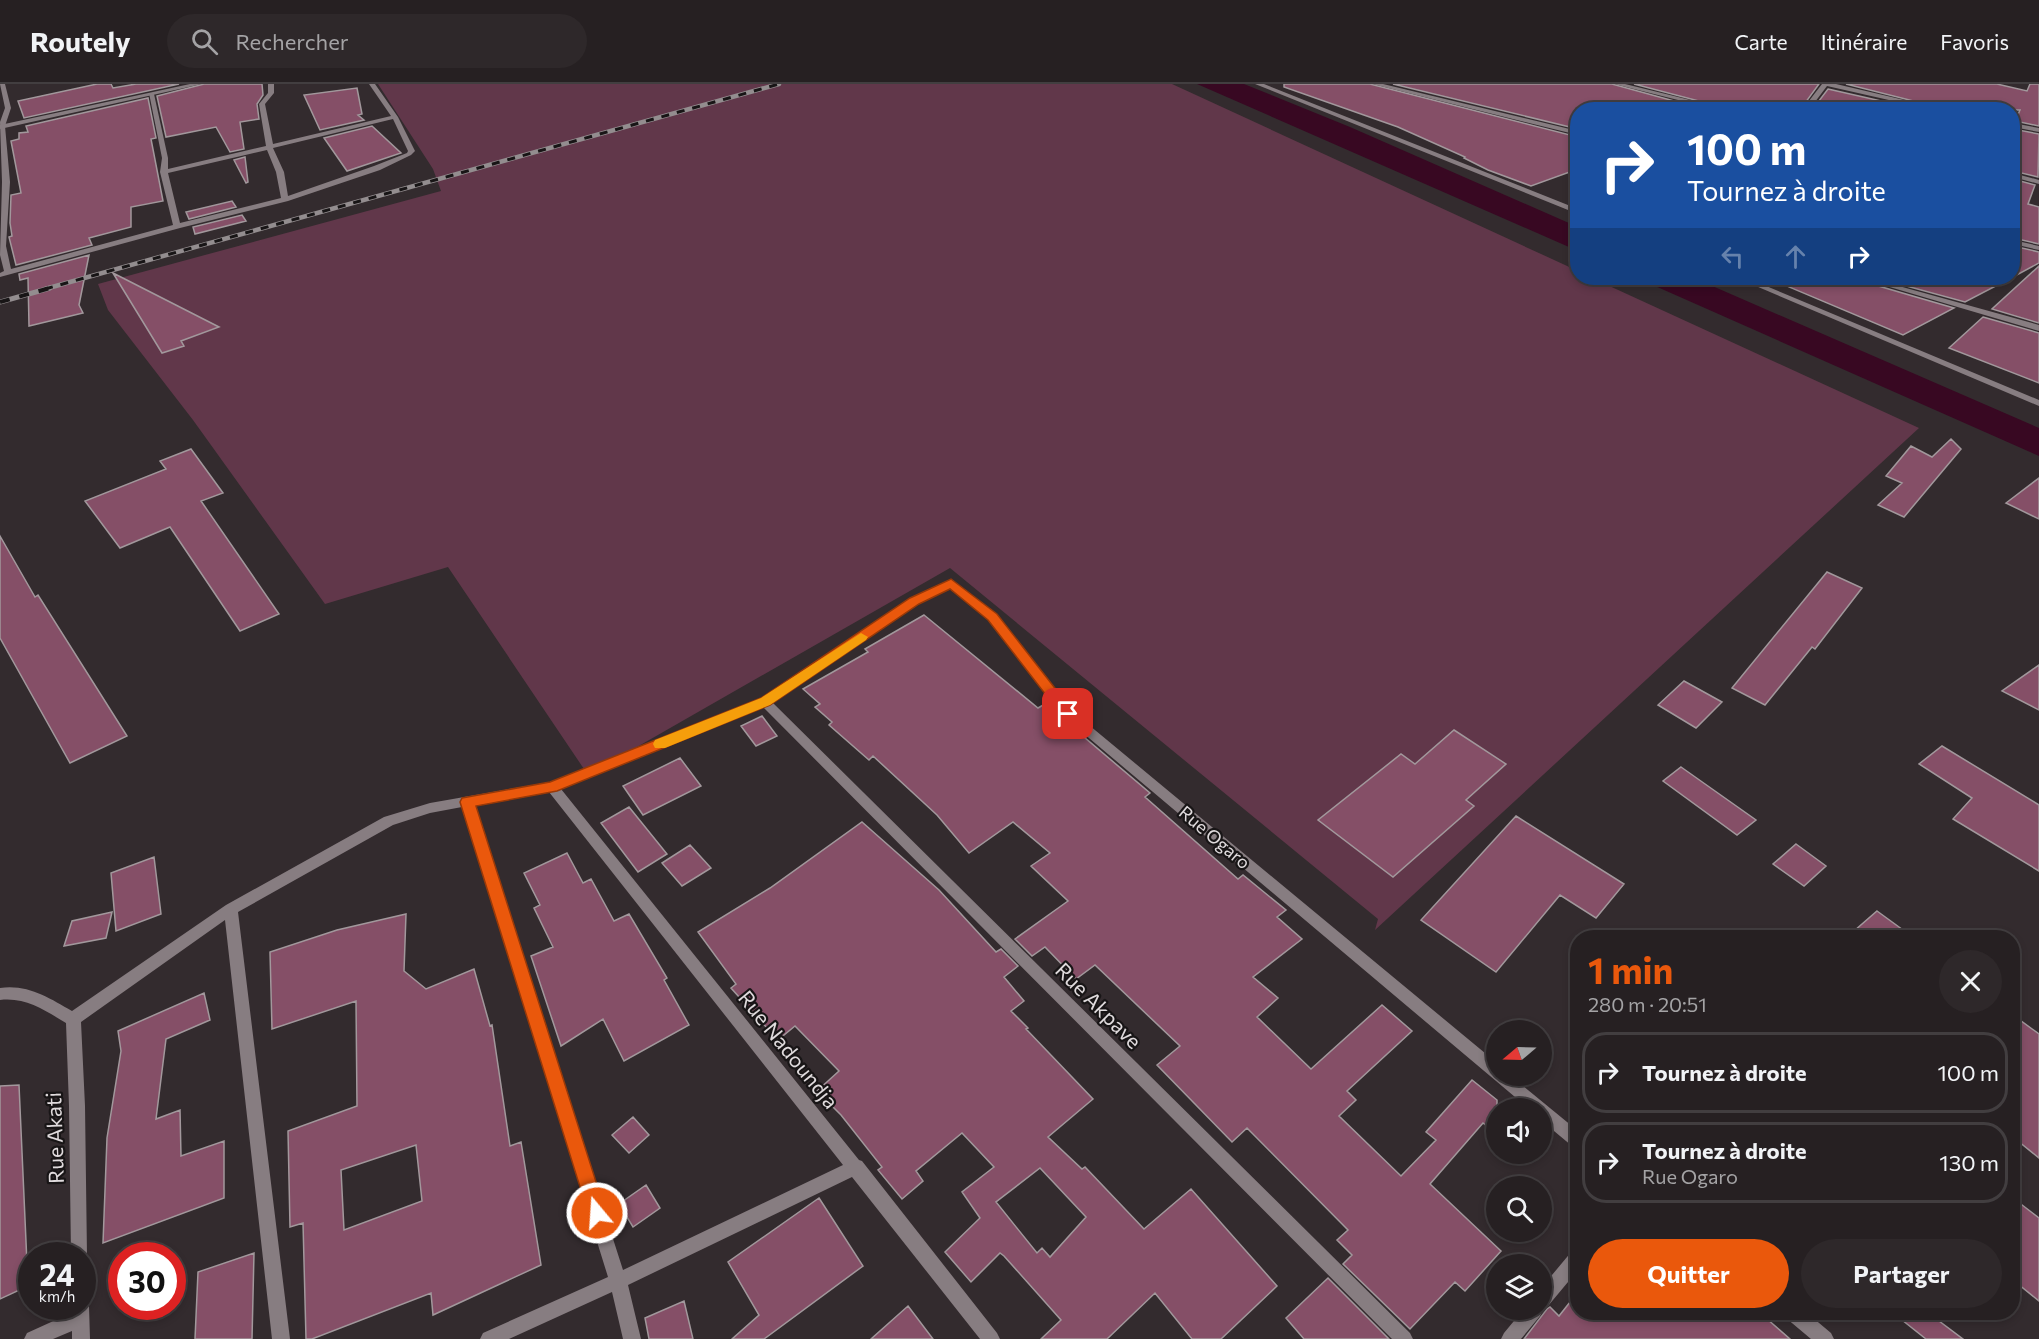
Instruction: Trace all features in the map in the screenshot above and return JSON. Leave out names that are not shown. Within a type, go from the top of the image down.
[{"type":"street","points":[[1,126],[199,84]]},
{"type":"street","points":[[271,84],[271,93],[262,102],[270,148],[280,172],[285,199]]},
{"type":"street","points":[[3,85],[8,108],[1,126],[4,274],[285,199],[378,168],[409,154],[412,151],[395,117],[372,84]]},
{"type":"street","points":[[1258,84],[1570,209]]},
{"type":"street","points":[[1375,84],[1570,132]]},
{"type":"street","points":[[1617,84],[1694,102]]},
{"type":"street","points":[[1812,102],[1827,84],[1908,102]]},
{"type":"street","points":[[151,94],[165,158],[164,172],[177,226]]},
{"type":"street","points":[[164,172],[395,117]]},
{"type":"street","points":[[2020,126],[2039,130]]},
{"type":"street","points":[[2020,178],[2039,182]]},
{"type":"street","points":[[2020,244],[2039,248]]},
{"type":"street","points":[[1759,285],[2039,403]]},
{"type":"street","points":[[1888,285],[2039,328]]},
{"type":"street","name":"Rue Ogaro","points":[[765,702],[914,601],[951,583],[993,617],[1068,714],[1486,1064]]},
{"type":"street","points":[[0,994],[12,991],[30,995],[73,1019],[231,909],[389,821],[430,808],[552,787],[765,702]]},
{"type":"street","name":"Rue Akpave","points":[[765,702],[1404,1339]]},
{"type":"street","name":"Rue Nadoundja","points":[[552,787],[991,1339]]},
{"type":"street","points":[[467,802],[618,1281],[632,1339]]},
{"type":"street","points":[[231,909],[281,1339]]},
{"type":"street","name":"Rue Akati","points":[[73,1019],[80,1242]]},
{"type":"street","name":"Rue Ogaro","points":[[1512,1086],[1527,1098]]},
{"type":"street","name":"Rue Ogaro","points":[[1552,1119],[1570,1134]]},
{"type":"street","points":[[489,1339],[618,1281],[856,1167]]},
{"type":"street","points":[[1552,1288],[1570,1267]]},
{"type":"street","points":[[33,1339],[66,1320]]},
{"type":"street","points":[[80,1320],[81,1339]]},
{"type":"street","points":[[1510,1339],[1526,1320]]},
{"type":"street","points":[[1802,1320],[1825,1339]]},
{"type":"shaded area","points":[[378,84],[1172,84],[1570,267],[1570,285],[1607,285],[1919,428],[1375,930],[1378,919],[950,568],[588,775],[448,567],[325,604],[193,420],[108,310],[98,284],[441,191],[433,169]]},
{"type":"shaded area","points":[[1197,84],[1244,84],[1350,127],[1570,223],[1570,247]]},
{"type":"shaded area","points":[[1653,285],[1710,285],[2039,428],[2039,456]]},
{"type":"building","points":[[97,84],[111,84],[113,88],[136,84],[179,84],[24,118],[18,101]]},
{"type":"building","points":[[204,84],[262,84],[263,95],[257,104],[259,119],[240,122],[244,149],[230,152],[216,127],[166,137],[157,96]]},
{"type":"building","points":[[1284,84],[1370,84],[1570,135],[1570,172],[1531,186],[1488,170],[1465,157],[1398,127],[1284,87]]},
{"type":"building","points":[[1393,84],[1612,84],[1678,102],[1570,102],[1570,127]]},
{"type":"building","points":[[1634,84],[1819,84],[1806,102],[1703,102]]},
{"type":"building","points":[[1846,84],[1997,84],[2027,91],[2030,84],[2039,84],[2039,126],[2020,122],[2020,102],[1917,102]]},
{"type":"building","points":[[357,88],[362,114],[358,115],[364,120],[320,130],[304,95]]},
{"type":"building","points":[[1828,89],[1886,102],[1818,102]]},
{"type":"building","points":[[148,98],[156,138],[151,139],[163,201],[131,207],[131,227],[89,238],[92,245],[16,265],[9,237],[12,236],[11,195],[21,193],[11,141],[19,139],[19,133],[28,132],[26,126]]},
{"type":"building","points":[[372,126],[401,153],[347,171],[324,138]]},
{"type":"building","points":[[2020,130],[2039,134],[2038,177],[2020,173]]},
{"type":"building","points":[[245,157],[248,182],[246,183],[234,160]]},
{"type":"building","points":[[2020,181],[2035,185],[2028,204],[2039,207],[2039,244],[2020,240]]},
{"type":"building","points":[[232,201],[236,207],[189,219],[186,212]]},
{"type":"building","points":[[242,215],[246,221],[195,234],[193,227]]},
{"type":"building","points":[[2020,248],[2039,252],[2039,263],[2020,273]]},
{"type":"building","points":[[89,255],[79,305],[83,313],[29,326],[28,278],[20,280],[19,274]]},
{"type":"building","points":[[2039,266],[2039,323],[1992,309]]},
{"type":"building","points":[[113,273],[219,327],[181,341],[184,346],[162,353]]},
{"type":"building","points":[[1785,285],[1875,285],[1954,308],[1903,335]]},
{"type":"building","points":[[1903,285],[1998,285],[1965,302]]},
{"type":"building","points":[[1983,317],[2039,333],[2039,383],[1949,348]]},
{"type":"building","points":[[1951,439],[1961,449],[1904,517],[1878,505],[1902,483],[1886,476],[1911,446],[1932,457]]},
{"type":"building","points":[[191,449],[223,493],[201,501],[279,614],[240,631],[170,527],[120,548],[85,501],[166,469],[160,461]]},
{"type":"building","points":[[2039,478],[2039,519],[2006,503]]},
{"type":"building","points":[[0,536],[35,597],[38,595],[127,736],[70,763],[0,638]]},
{"type":"building","points":[[1827,572],[1862,588],[1815,649],[1812,647],[1765,705],[1732,688]]},
{"type":"building","points":[[924,615],[1038,708],[1045,704],[1150,793],[1145,797],[1238,879],[1243,875],[1286,910],[1277,917],[1302,939],[1253,977],[1278,998],[1257,1017],[1311,1069],[1382,1005],[1412,1031],[1347,1091],[1356,1100],[1339,1116],[1401,1176],[1436,1140],[1426,1132],[1472,1080],[1494,1098],[1486,1098],[1486,1125],[1483,1123],[1430,1184],[1486,1237],[1486,1242],[1491,1242],[1501,1251],[1498,1254],[1486,1254],[1486,1268],[1465,1291],[1455,1282],[1410,1329],[1343,1264],[1352,1255],[1337,1240],[1348,1230],[1247,1128],[1232,1142],[1157,1065],[1180,1046],[1095,965],[1076,979],[1045,947],[1032,956],[1015,939],[1068,901],[1031,866],[1050,853],[1013,822],[969,853],[937,815],[873,756],[869,760],[829,725],[832,722],[815,707],[820,704],[803,689],[868,652],[865,649]]},
{"type":"building","points":[[2039,665],[2039,710],[2002,691]]},
{"type":"building","points":[[1684,681],[1722,702],[1696,728],[1658,705]]},
{"type":"building","points":[[762,716],[777,736],[756,746],[741,726]]},
{"type":"building","points":[[1454,730],[1506,764],[1466,800],[1474,806],[1393,877],[1318,820],[1401,754],[1415,764]]},
{"type":"building","points":[[1942,746],[2039,805],[2039,871],[1953,819],[1972,798],[1919,764]]},
{"type":"building","points":[[680,758],[701,786],[643,815],[623,786]]},
{"type":"building","points":[[1681,767],[1756,820],[1737,835],[1663,781]]},
{"type":"building","points":[[629,807],[667,854],[638,872],[601,823]]},
{"type":"building","points":[[1516,816],[1624,884],[1596,918],[1560,895],[1496,972],[1421,920]]},
{"type":"building","points":[[862,822],[939,890],[996,952],[1001,949],[1018,966],[1004,977],[1024,1001],[1011,1011],[1093,1099],[1048,1137],[1082,1169],[1085,1167],[1144,1229],[1191,1189],[1277,1286],[1221,1339],[1192,1339],[1155,1293],[1107,1339],[1041,1339],[1061,1320],[1004,1256],[1000,1253],[971,1282],[945,1252],[980,1218],[962,1192],[994,1167],[962,1133],[916,1171],[923,1181],[902,1199],[878,1170],[882,1167],[841,1115],[817,1091],[839,1071],[795,1026],[778,1040],[731,988],[736,984],[698,932],[770,888]],"holes":[[[1040,1168],[1086,1217],[1050,1257],[1042,1248],[1037,1253],[996,1202]]]},
{"type":"building","points":[[1796,844],[1826,866],[1804,886],[1773,864]]},
{"type":"building","points":[[690,845],[711,868],[682,886],[662,863]]},
{"type":"building","points":[[567,853],[583,883],[591,879],[614,921],[629,914],[667,978],[664,980],[689,1025],[624,1061],[603,1019],[561,1046],[531,956],[553,947],[534,908],[540,905],[524,873]]},
{"type":"building","points":[[154,857],[161,914],[116,931],[111,873]]},
{"type":"building","points":[[1877,911],[1903,930],[1855,930]]},
{"type":"building","points":[[112,912],[106,938],[64,946],[72,921]]},
{"type":"building","points":[[406,914],[404,971],[426,989],[474,969],[490,1026],[492,1025],[510,1146],[521,1142],[541,1265],[433,1315],[431,1293],[312,1339],[306,1339],[303,1223],[290,1227],[288,1131],[357,1106],[356,1001],[272,1029],[270,952],[337,930]],"holes":[[[416,1145],[422,1201],[344,1230],[341,1170]]]},
{"type":"building","points":[[204,993],[210,1020],[166,1039],[156,1119],[180,1110],[181,1156],[224,1141],[224,1198],[103,1243],[107,1138],[121,1051],[118,1031]]},
{"type":"building","points":[[2020,1020],[2039,1034],[2039,1158],[2020,1143]]},
{"type":"building","points":[[19,1085],[26,1242],[18,1242],[18,1291],[0,1299],[0,1086]]},
{"type":"building","points":[[633,1117],[649,1135],[629,1153],[612,1135]]},
{"type":"building","points":[[646,1185],[660,1208],[633,1227],[619,1204]]},
{"type":"building","points":[[819,1198],[863,1266],[764,1339],[732,1339],[759,1315],[728,1262]]},
{"type":"building","points":[[2020,1203],[2039,1218],[2039,1301],[2020,1286]]},
{"type":"building","points":[[254,1253],[252,1339],[195,1339],[198,1272]]},
{"type":"building","points":[[1328,1278],[1389,1339],[1304,1339],[1286,1318]]},
{"type":"building","points":[[684,1301],[693,1339],[649,1339],[645,1318]]},
{"type":"building","points":[[1570,1302],[1570,1320],[1768,1320],[1790,1339],[1524,1339],[1539,1320],[1552,1320],[1552,1309],[1559,1316]]},
{"type":"building","points":[[908,1306],[933,1339],[871,1339]]},
{"type":"building","points":[[1902,1320],[1938,1320],[1963,1339],[1926,1339]]},
{"type":"railway","points":[[45,289],[779,84]]},
{"type":"railway","points":[[0,302],[50,288]]},
{"type":"slow traffic","points":[[660,744],[765,702],[861,637]]},
{"type":"route","points":[[597,1213],[467,802],[552,787],[765,702],[914,601],[951,583],[993,617],[1068,714]]}]
